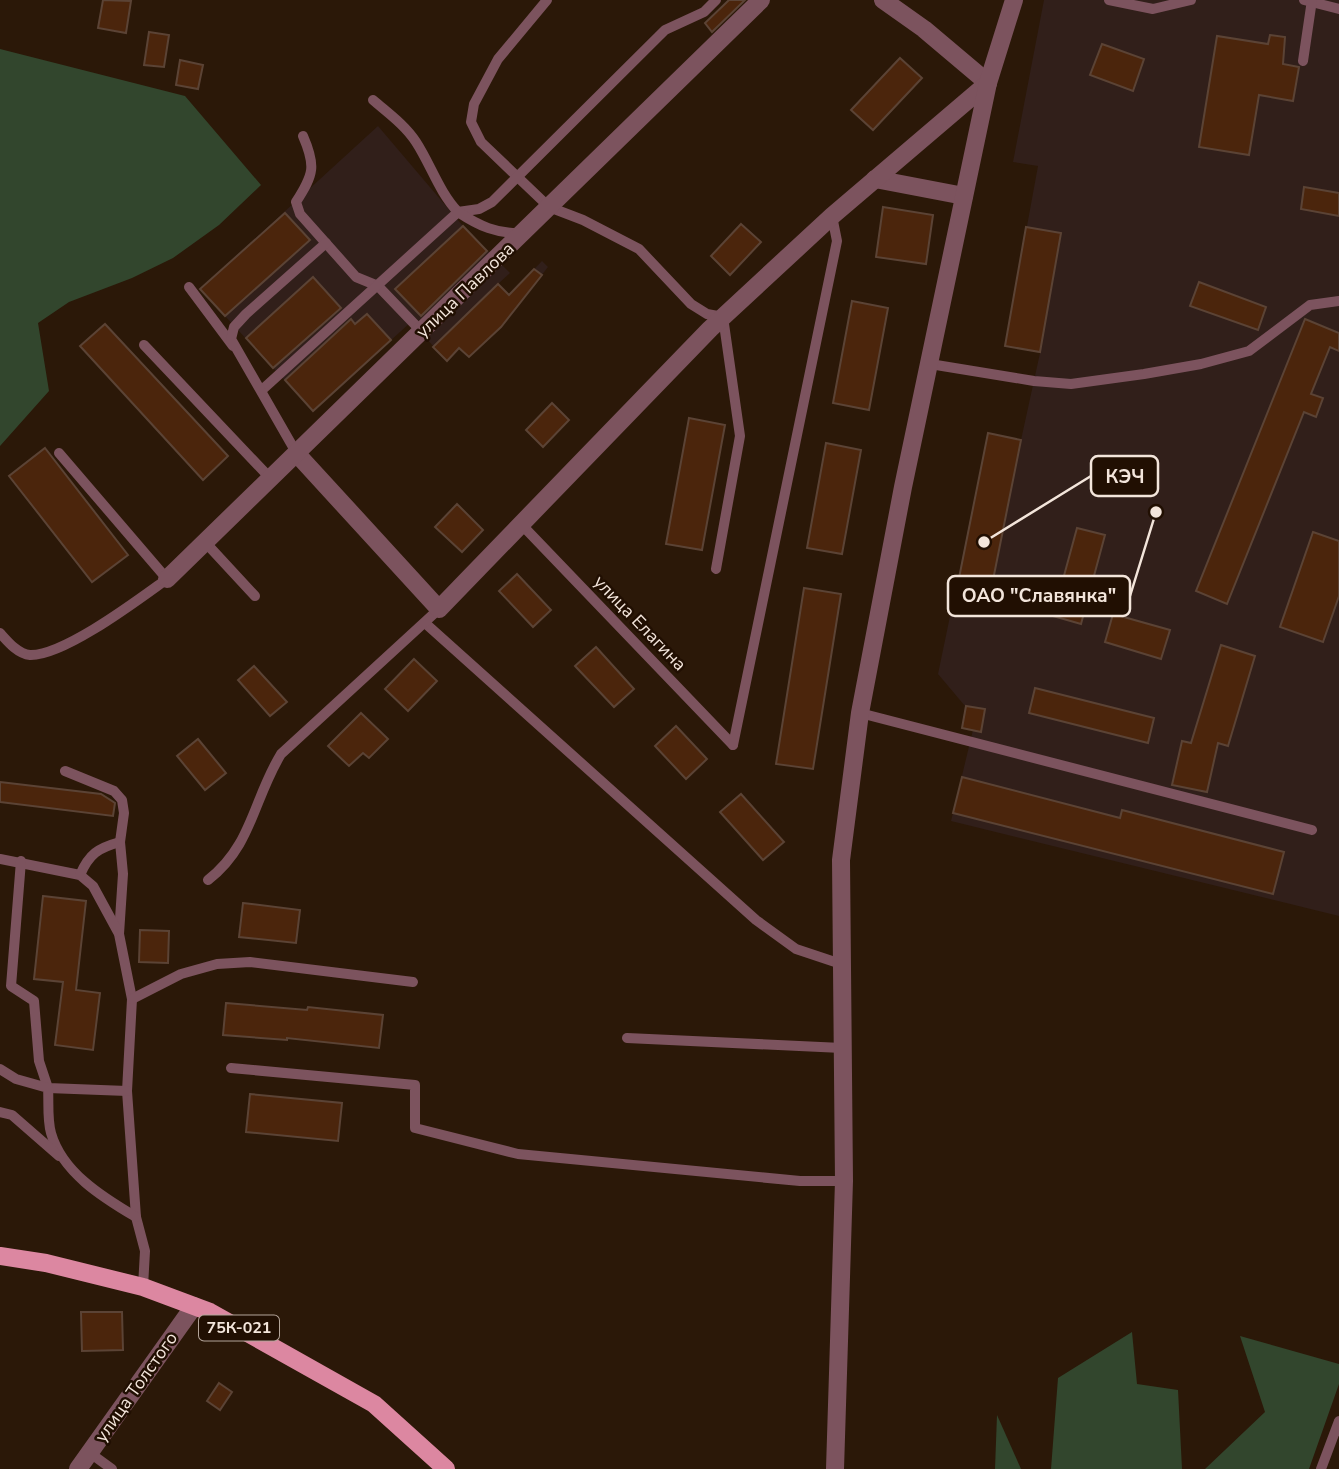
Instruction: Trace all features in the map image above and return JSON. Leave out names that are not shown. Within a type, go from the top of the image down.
[{"type":"main road","name":"75К-021","points":[[0,1256],[46,1263],[143,1287],[210,1312],[374,1404],[446,1469]]},
{"type":"street","name":"улица Павлова","points":[[167,579],[761,0]]},
{"type":"street","points":[[883,0],[924,29],[988,83]]},
{"type":"street","points":[[835,1469],[844,1181],[841,860],[860,713],[930,363],[988,83],[1014,0]]},
{"type":"street","points":[[297,454],[439,609],[723,317],[832,216],[988,83]]},
{"type":"street","points":[[875,179],[964,196]]},
{"type":"street","name":"улица Толстого","points":[[78,1469],[194,1306]]},
{"type":"lane","points":[[547,0],[498,60],[474,104],[471,122],[481,142],[549,207],[583,220],[639,249],[691,304],[707,314],[723,317],[740,436],[716,569]]},
{"type":"lane","points":[[263,389],[458,212],[479,209],[492,202],[665,30],[704,12],[716,0]]},
{"type":"lane","points":[[1110,0],[1153,9],[1161,3],[1191,0]]},
{"type":"lane","points":[[1303,61],[1309,0],[1339,9]]},
{"type":"lane","points":[[373,100],[406,128],[444,195],[458,212],[488,229],[523,233]]},
{"type":"lane","points":[[303,136],[313,159],[311,172],[296,202],[296,208],[356,277],[378,286],[422,332]]},
{"type":"lane","name":"улица Елагина","points":[[521,524],[733,746],[837,241],[832,216]]},
{"type":"lane","points":[[234,348],[234,327],[326,243]]},
{"type":"lane","points":[[189,287],[263,389],[297,454]]},
{"type":"lane","points":[[930,363],[1034,381],[1071,384],[1144,374],[1201,364],[1249,351],[1310,305],[1339,302]]},
{"type":"lane","points":[[144,345],[271,479]]},
{"type":"lane","points":[[0,633],[12,647],[29,655],[49,651],[114,618],[167,579],[59,453]]},
{"type":"lane","points":[[205,542],[255,596]]},
{"type":"lane","points":[[208,880],[224,868],[240,848],[268,775],[281,754],[439,609]]},
{"type":"lane","points":[[425,623],[756,920],[796,949],[841,964]]},
{"type":"lane","points":[[860,713],[1312,830]]},
{"type":"lane","points":[[65,771],[114,791],[122,800],[124,813],[120,842],[123,874],[119,934],[132,999],[127,1091],[136,1217],[145,1251],[143,1287]]},
{"type":"lane","points":[[80,875],[87,859],[98,848],[120,842]]},
{"type":"lane","points":[[0,859],[21,861],[80,875],[93,886],[119,934]]},
{"type":"lane","points":[[21,861],[11,986],[34,1001],[39,1061],[48,1088],[50,1130],[60,1157]]},
{"type":"lane","points":[[132,999],[181,974],[217,964],[250,962],[414,982]]},
{"type":"lane","points":[[626,1038],[842,1048]]},
{"type":"lane","points":[[231,1068],[415,1085],[415,1128],[518,1154],[800,1181],[844,1181]]},
{"type":"lane","points":[[0,1069],[16,1079],[48,1088],[127,1091]]},
{"type":"lane","points":[[0,1112],[12,1115],[103,1198],[136,1217]]},
{"type":"lane","points":[[1321,1469],[1339,1421]]},
{"type":"lane","points":[[90,1453],[112,1469]]},
{"type":"shaded area","points":[[1044,0],[1339,0],[1339,916],[951,821],[973,730],[962,728],[965,706],[938,674],[988,433],[1021,440],[1040,353],[1005,346],[1038,166],[1013,162]]},
{"type":"shaded area","points":[[378,126],[463,226],[510,273],[498,284],[509,295],[542,261],[548,267],[501,327],[469,357],[459,348],[447,361],[411,322],[313,411],[200,289]]},
{"type":"green space","points":[[0,49],[185,96],[261,185],[219,225],[173,258],[132,278],[69,302],[38,323],[49,391],[0,446]]},
{"type":"green space","points":[[1132,1332],[1137,1384],[1178,1390],[1182,1469],[1051,1469],[1058,1378]]},
{"type":"green space","points":[[1240,1336],[1339,1364],[1339,1384],[1309,1469],[1205,1469],[1265,1412]]},
{"type":"green space","points":[[997,1415],[1021,1469],[995,1469]]},
{"type":"building","points":[[103,0],[131,1],[126,33],[98,28]]},
{"type":"building","points":[[729,0],[745,0],[712,32],[705,23]]},
{"type":"building","points":[[149,32],[169,35],[164,67],[144,65]]},
{"type":"building","points":[[1270,35],[1285,37],[1283,64],[1299,67],[1293,101],[1259,95],[1249,155],[1199,147],[1217,36],[1268,44]]},
{"type":"building","points":[[1102,44],[1144,59],[1133,91],[1090,75]]},
{"type":"building","points":[[900,58],[922,78],[873,130],[851,110]]},
{"type":"building","points":[[180,60],[203,65],[198,89],[176,85]]},
{"type":"building","points":[[1304,187],[1339,193],[1339,216],[1301,209]]},
{"type":"building","points":[[883,207],[933,215],[926,264],[876,257]]},
{"type":"building","points":[[285,213],[310,240],[225,316],[200,289]]},
{"type":"building","points":[[741,224],[761,242],[730,275],[711,256]]},
{"type":"building","points":[[463,226],[487,251],[421,316],[395,289]]},
{"type":"building","points":[[1026,227],[1061,233],[1040,352],[1005,346]]},
{"type":"building","points":[[534,269],[542,275],[501,327],[469,357],[459,348],[447,361],[433,347],[498,284],[509,295]]},
{"type":"building","points":[[313,277],[341,308],[273,368],[246,338]]},
{"type":"building","points":[[1199,282],[1266,307],[1258,330],[1190,306]]},
{"type":"building","points":[[852,301],[888,308],[869,410],[833,403]]},
{"type":"building","points":[[367,314],[391,340],[313,411],[285,380],[351,319],[355,324]]},
{"type":"building","points":[[1305,319],[1339,333],[1339,351],[1330,347],[1311,394],[1323,398],[1316,417],[1304,412],[1227,604],[1196,591]]},
{"type":"building","points":[[105,324],[228,456],[203,480],[80,346]]},
{"type":"building","points":[[552,403],[569,420],[543,447],[526,430]]},
{"type":"building","points":[[689,418],[725,425],[702,550],[666,544]]},
{"type":"building","points":[[988,433],[1021,440],[991,590],[958,583]]},
{"type":"building","points":[[826,443],[861,450],[842,554],[807,548]]},
{"type":"building","points":[[45,448],[128,555],[92,582],[9,476]]},
{"type":"building","points":[[457,504],[483,530],[462,552],[435,527]]},
{"type":"building","points":[[1077,528],[1105,535],[1081,624],[1053,616]]},
{"type":"building","points":[[1313,532],[1339,541],[1339,596],[1323,642],[1280,627]]},
{"type":"building","points":[[517,574],[551,610],[533,627],[499,591]]},
{"type":"building","points":[[804,588],[841,594],[813,769],[776,764]]},
{"type":"building","points":[[1113,614],[1170,630],[1161,659],[1105,642]]},
{"type":"building","points":[[1221,645],[1255,656],[1228,746],[1218,743],[1207,792],[1172,785],[1182,741],[1191,743]]},
{"type":"building","points":[[596,647],[634,689],[614,707],[575,666]]},
{"type":"building","points":[[414,659],[437,681],[408,711],[385,689]]},
{"type":"building","points":[[254,666],[287,702],[270,716],[238,680]]},
{"type":"building","points":[[1035,688],[1154,718],[1148,743],[1029,713]]},
{"type":"building","points":[[966,706],[985,709],[981,732],[962,728]]},
{"type":"building","points":[[361,713],[388,739],[369,758],[363,753],[349,766],[328,746]]},
{"type":"building","points":[[676,726],[707,759],[686,779],[655,746]]},
{"type":"building","points":[[198,739],[226,773],[205,790],[177,756]]},
{"type":"building","points":[[962,777],[1120,818],[1122,810],[1284,852],[1273,894],[953,813]]},
{"type":"building","points":[[0,782],[101,794],[115,803],[113,816],[0,802]]},
{"type":"building","points":[[741,794],[784,842],[763,860],[720,812]]},
{"type":"building","points":[[43,896],[86,901],[76,990],[100,993],[93,1050],[55,1045],[63,982],[34,979]]},
{"type":"building","points":[[243,903],[300,910],[296,943],[239,937]]},
{"type":"building","points":[[140,930],[169,931],[168,963],[139,962]]},
{"type":"building","points":[[226,1003],[307,1010],[308,1007],[383,1015],[379,1048],[287,1038],[223,1035]]},
{"type":"building","points":[[250,1094],[342,1103],[338,1141],[246,1132]]},
{"type":"building","points":[[81,1312],[122,1312],[123,1350],[82,1351]]},
{"type":"building","points":[[219,1383],[232,1392],[220,1410],[207,1401]]},
{"type":"place","name":"ОАО \"Славянка\"","points":[[1156,512]]},
{"type":"place","name":"КЭЧ","points":[[984,542]]}]
